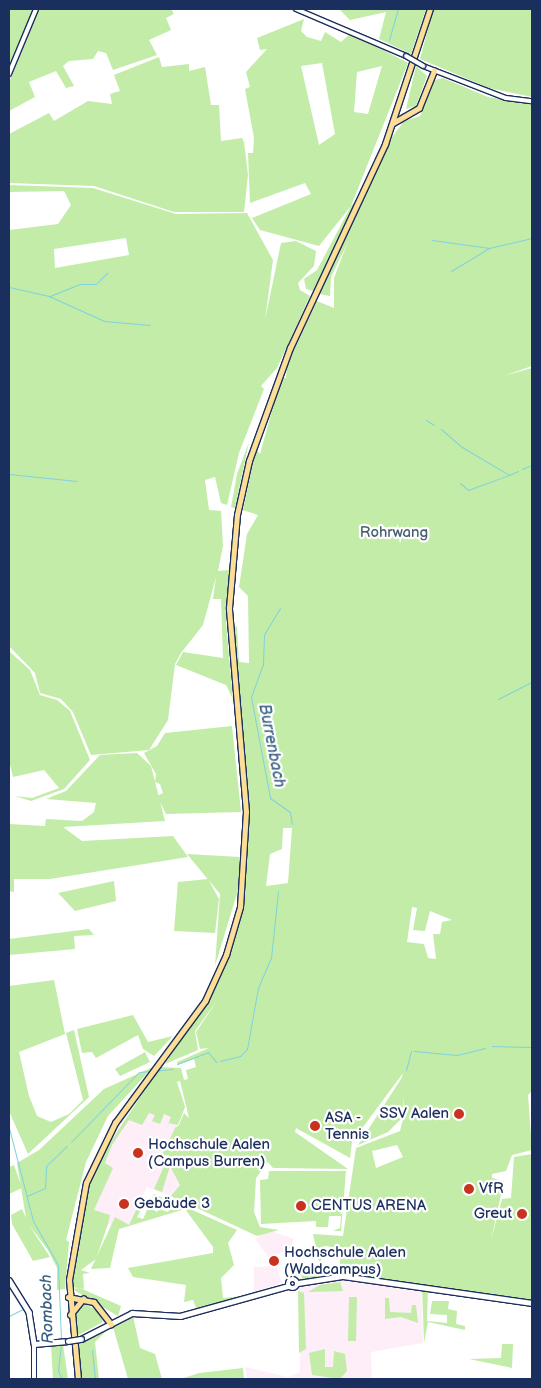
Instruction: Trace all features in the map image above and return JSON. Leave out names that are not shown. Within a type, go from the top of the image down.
[{"type":"main road","points":[[78,1379],[68,1297],[74,1232],[89,1175],[110,1131],[164,1060],[217,978],[242,895],[246,806],[229,620],[239,505],[276,384],[393,124],[430,9]]},
{"type":"main road","points":[[393,124],[419,108],[434,71]]},
{"type":"main road","points":[[397,112],[407,114]]},
{"type":"main road","points":[[9,1280],[25,1302],[34,1344],[81,1340],[134,1313],[174,1317],[212,1308],[288,1286],[291,1279],[298,1283],[343,1276],[532,1303]]},
{"type":"main road","points":[[68,1297],[83,1299],[97,1305],[111,1324]]},
{"type":"main road","points":[[69,1316],[83,1299]]},
{"type":"street","points":[[9,74],[36,9]]},
{"type":"street","points":[[296,9],[406,56],[434,71],[506,98],[532,100]]},
{"type":"street","points":[[34,1344],[34,1379]]},
{"type":"shaded area","name":"Hochschule Aalen (Campus Burren)","points":[[181,1092],[185,1107],[167,1147],[180,1173],[183,1201],[147,1187],[129,1225],[119,1229],[86,1214],[91,1187],[121,1121]]},
{"type":"shaded area","name":"Hochschule Aalen (Waldcampus)","points":[[268,1230],[294,1239],[290,1248],[273,1257],[282,1283],[254,1293],[254,1267],[275,1266],[255,1239]]},
{"type":"shaded area","points":[[339,1277],[421,1287],[423,1343],[371,1352],[372,1379],[247,1379],[245,1367],[288,1377],[300,1372],[299,1283]]},
{"type":"green space","points":[[9,9],[33,9],[9,66]]},
{"type":"green space","points":[[39,9],[171,9],[174,14],[166,18],[171,30],[149,40],[157,55],[113,70],[106,53],[98,51],[93,59],[69,61],[63,66],[74,86],[66,88],[56,71],[29,82],[35,97],[9,111],[9,83]]},
{"type":"green space","points":[[339,9],[426,9],[411,54],[379,39],[386,12],[350,20]]},
{"type":"green space","points":[[433,9],[532,9],[532,97],[489,88],[420,59]]},
{"type":"green space","points":[[304,19],[301,31],[307,37],[321,41],[325,32],[341,42],[351,33],[408,63],[351,206],[319,246],[260,230],[252,218],[311,194],[305,183],[250,203],[248,153],[253,153],[254,138],[245,89],[250,87],[246,72],[267,49],[260,50],[257,38]],"holes":[[[322,63],[335,134],[319,145],[301,66]],[[382,66],[368,114],[354,112],[357,72]]]},
{"type":"green space","points":[[159,57],[162,67],[189,64],[189,71],[205,67],[211,105],[219,105],[221,141],[242,138],[244,142],[248,175],[244,212],[174,212],[94,186],[9,183],[9,134],[49,113],[54,121],[88,101],[112,104],[110,94],[120,91],[114,75]]},
{"type":"green space","points":[[416,66],[427,76],[416,106],[406,109]]},
{"type":"green space","name":"Rohrwang","points":[[443,78],[488,97],[532,104],[532,366],[504,376],[532,368],[532,1091],[528,1095],[532,1150],[512,1155],[506,1171],[492,1174],[492,1178],[504,1181],[491,1240],[502,1199],[511,1198],[514,1157],[532,1154],[532,1301],[339,1275],[341,1249],[326,1246],[321,1247],[321,1262],[327,1271],[338,1265],[337,1274],[303,1280],[301,1275],[289,1276],[320,1267],[313,1234],[343,1236],[356,1148],[400,1131],[403,1119],[404,1097],[401,1119],[388,1132],[358,1145],[403,1073],[352,1142],[350,1158],[296,1128],[295,1132],[348,1169],[273,1168],[268,1162],[256,1178],[254,1212],[260,1227],[279,1230],[257,1236],[171,1196],[180,1185],[170,1166],[162,1192],[154,1189],[169,1155],[162,1155],[175,1128],[179,1125],[184,1113],[189,1118],[180,1081],[177,1082],[185,1107],[178,1125],[169,1123],[164,1135],[171,1117],[164,1114],[160,1124],[152,1121],[155,1115],[149,1113],[142,1125],[129,1120],[112,1145],[105,1163],[113,1168],[94,1210],[110,1215],[108,1224],[96,1259],[81,1270],[90,1273],[83,1274],[84,1289],[72,1287],[84,1203],[98,1161],[160,1067],[181,1068],[184,1080],[188,1079],[186,1070],[196,1067],[194,1059],[178,1065],[177,1062],[209,1048],[200,1049],[196,1032],[219,998],[195,1031],[198,1050],[165,1064],[211,995],[241,916],[249,827],[233,629],[237,626],[239,662],[249,663],[248,596],[239,587],[247,534],[258,515],[243,510],[256,449],[260,454],[281,378],[286,378],[287,365],[317,301],[334,308],[334,278],[347,244],[331,277],[330,296],[319,294],[390,140],[404,121],[420,116],[435,80]],"holes":[[[283,828],[292,828],[288,883],[266,886],[270,854],[282,849]],[[412,907],[417,908],[413,930],[425,931],[430,911],[452,920],[442,922],[440,934],[433,934],[436,959],[428,958],[424,944],[407,942]],[[397,1145],[403,1157],[376,1168],[372,1151]]]},
{"type":"green space","points":[[9,185],[93,188],[176,214],[247,213],[273,260],[265,320],[281,243],[296,241],[316,251],[314,266],[298,283],[300,290],[310,296],[277,368],[261,386],[264,389],[239,453],[227,505],[221,503],[215,477],[205,480],[209,510],[221,511],[223,546],[218,571],[229,570],[226,623],[233,699],[226,685],[176,665],[183,652],[223,658],[221,599],[213,599],[216,577],[203,625],[181,653],[175,664],[168,720],[149,750],[91,755],[73,712],[61,699],[40,693],[35,673],[9,646],[9,230],[58,224],[71,205],[64,191],[9,192]],"holes":[[[126,238],[129,255],[55,268],[54,249]]]},
{"type":"green space","points":[[356,201],[313,291],[306,289],[304,279],[317,270],[351,206]]},
{"type":"green space","points":[[249,442],[235,508],[231,507],[237,474]]},
{"type":"green space","points":[[9,651],[30,670],[40,695],[57,700],[70,711],[90,760],[64,789],[31,801],[15,796],[32,798],[59,788],[44,770],[13,777],[9,760]]},
{"type":"green space","points":[[232,726],[241,812],[166,814],[157,796],[163,793],[160,784],[155,782],[156,774],[144,753],[157,746],[165,733]]},
{"type":"green space","points":[[137,753],[151,766],[165,821],[63,827],[82,841],[173,836],[188,857],[50,879],[14,879],[14,892],[9,891],[9,824],[45,826],[46,819],[82,821],[94,812],[96,803],[46,799],[66,791],[100,755]]},
{"type":"green space","points":[[187,854],[240,857],[238,890],[215,966],[220,894]]},
{"type":"green space","points":[[208,879],[219,899],[215,933],[174,931],[178,882]]},
{"type":"green space","points":[[114,881],[116,901],[75,911],[58,893]]},
{"type":"green space","points":[[89,929],[94,935],[74,936],[75,949],[9,955],[9,939]]},
{"type":"green space","points":[[54,980],[65,1034],[19,1052],[29,1096],[37,1116],[51,1122],[69,1114],[83,1100],[66,1033],[74,1030],[89,1097],[28,1154],[9,1111],[9,986]]},
{"type":"green space","points":[[133,1015],[148,1042],[173,1036],[154,1056],[143,1049],[138,1035],[96,1058],[92,1052],[82,1053],[77,1029]]},
{"type":"green space","points":[[145,1052],[150,1062],[120,1076],[115,1069]]},
{"type":"green space","points":[[153,1067],[108,1116],[86,1162],[66,1240],[69,1242],[65,1289],[57,1290],[57,1268],[48,1250],[29,1225],[50,1257],[33,1261],[12,1224],[11,1215],[22,1209],[26,1218],[17,1163],[39,1150],[104,1089]]},
{"type":"green space","points":[[14,1165],[22,1188],[9,1194],[9,1167]]},
{"type":"green space","name":"CENTUS ARENA","points":[[269,1171],[346,1171],[341,1231],[333,1231],[340,1228],[341,1216],[329,1216],[328,1227],[316,1227],[316,1221],[261,1224],[260,1180],[268,1179]]},
{"type":"green space","points":[[154,1194],[163,1198],[152,1209],[157,1212],[164,1198],[177,1203],[166,1201],[162,1210],[168,1212],[171,1205],[180,1209],[179,1204],[237,1230],[228,1243],[234,1265],[221,1278],[223,1298],[243,1296],[197,1310],[193,1300],[184,1302],[186,1285],[133,1277],[128,1268],[213,1253],[213,1247],[185,1209],[119,1229],[110,1268],[91,1269],[115,1217],[129,1225],[137,1208],[141,1210],[137,1217],[143,1219]]},
{"type":"green space","points":[[340,1282],[343,1291],[308,1292],[320,1285]]},
{"type":"green space","points":[[80,1288],[121,1306],[118,1316],[72,1289]]},
{"type":"green space","points":[[422,1288],[428,1289],[427,1321],[447,1323],[447,1315],[430,1314],[432,1301],[449,1301],[448,1309],[457,1311],[456,1324],[465,1326],[465,1330],[428,1322],[424,1343]]},
{"type":"green space","points":[[298,1291],[304,1293],[306,1349],[299,1353]]},
{"type":"green space","points":[[349,1297],[357,1297],[356,1341],[348,1341]]},
{"type":"green space","points":[[385,1298],[389,1298],[390,1312],[411,1313],[412,1305],[416,1305],[418,1323],[401,1317],[385,1319]]},
{"type":"green space","points":[[84,1303],[99,1312],[103,1322],[75,1337],[74,1309]]},
{"type":"green space","points":[[133,1316],[140,1348],[155,1354],[162,1379],[128,1379],[113,1327]]},
{"type":"green space","points":[[108,1329],[95,1342],[99,1379],[82,1379],[77,1345]]},
{"type":"green space","points":[[63,1344],[68,1379],[53,1379],[51,1346]]},
{"type":"green space","points":[[502,1344],[513,1344],[512,1368],[469,1359],[501,1358]]},
{"type":"green space","points":[[325,1349],[325,1367],[333,1367],[334,1351],[345,1354],[347,1371],[340,1379],[312,1375],[309,1353]]},
{"type":"green space","points":[[243,1368],[244,1379],[181,1379],[199,1373]]},
{"type":"waterway","points":[[389,40],[398,9]]},
{"type":"waterway","points":[[432,240],[489,248],[532,238]]},
{"type":"waterway","points":[[451,271],[489,248]]},
{"type":"waterway","points":[[50,296],[80,284],[96,284],[107,273]]},
{"type":"waterway","points":[[9,287],[49,296],[104,321],[150,325]]},
{"type":"waterway","points":[[426,420],[434,425]]},
{"type":"waterway","points":[[441,429],[462,447],[509,475],[518,471]]},
{"type":"waterway","points":[[522,469],[532,465]]},
{"type":"waterway","points":[[9,474],[77,481]]},
{"type":"waterway","points":[[460,483],[468,490],[509,475]]},
{"type":"waterway","name":"Burrenbach","points":[[280,608],[264,635],[263,664],[251,697],[270,798],[290,812],[292,824]]},
{"type":"waterway","points":[[498,699],[532,682]]},
{"type":"waterway","name":"Burrenbach","points":[[220,1061],[240,1056],[247,1049],[258,988],[271,958],[278,891]]},
{"type":"waterway","points":[[492,1046],[532,1047]]},
{"type":"waterway","points":[[414,1051],[457,1055],[485,1048]]},
{"type":"waterway","points":[[406,1070],[411,1051]]},
{"type":"waterway","name":"Burrenbach","points":[[177,1064],[208,1052],[216,1062]]},
{"type":"waterway","name":"Burrenbach","points":[[71,1142],[139,1072],[173,1069]]},
{"type":"waterway","name":"Rombach","points":[[9,1128],[33,1221],[58,1265],[61,1339]]},
{"type":"waterway","name":"Burrenbach","points":[[27,1196],[45,1188],[46,1166],[67,1146]]},
{"type":"waterway","points":[[9,1316],[23,1309]]},
{"type":"waterway","name":"Rombach","points":[[61,1343],[58,1371],[62,1379]]},
{"type":"waterway","points":[[92,1350],[95,1379]]},
{"type":"place","name":"SSV Aalen","points":[[459,1114]]},
{"type":"place","name":"ASA - Tennis","points":[[315,1126]]},
{"type":"place","name":"Hochschule Aalen (Campus Burren)","points":[[138,1153]]},
{"type":"place","name":"VfR","points":[[469,1189]]},
{"type":"place","name":"Gebäude 3","points":[[124,1204]]},
{"type":"place","name":"CENTUS ARENA","points":[[301,1206]]},
{"type":"place","name":"Greut","points":[[522,1214]]},
{"type":"place","name":"Hochschule Aalen (Waldcampus)","points":[[274,1261]]}]
